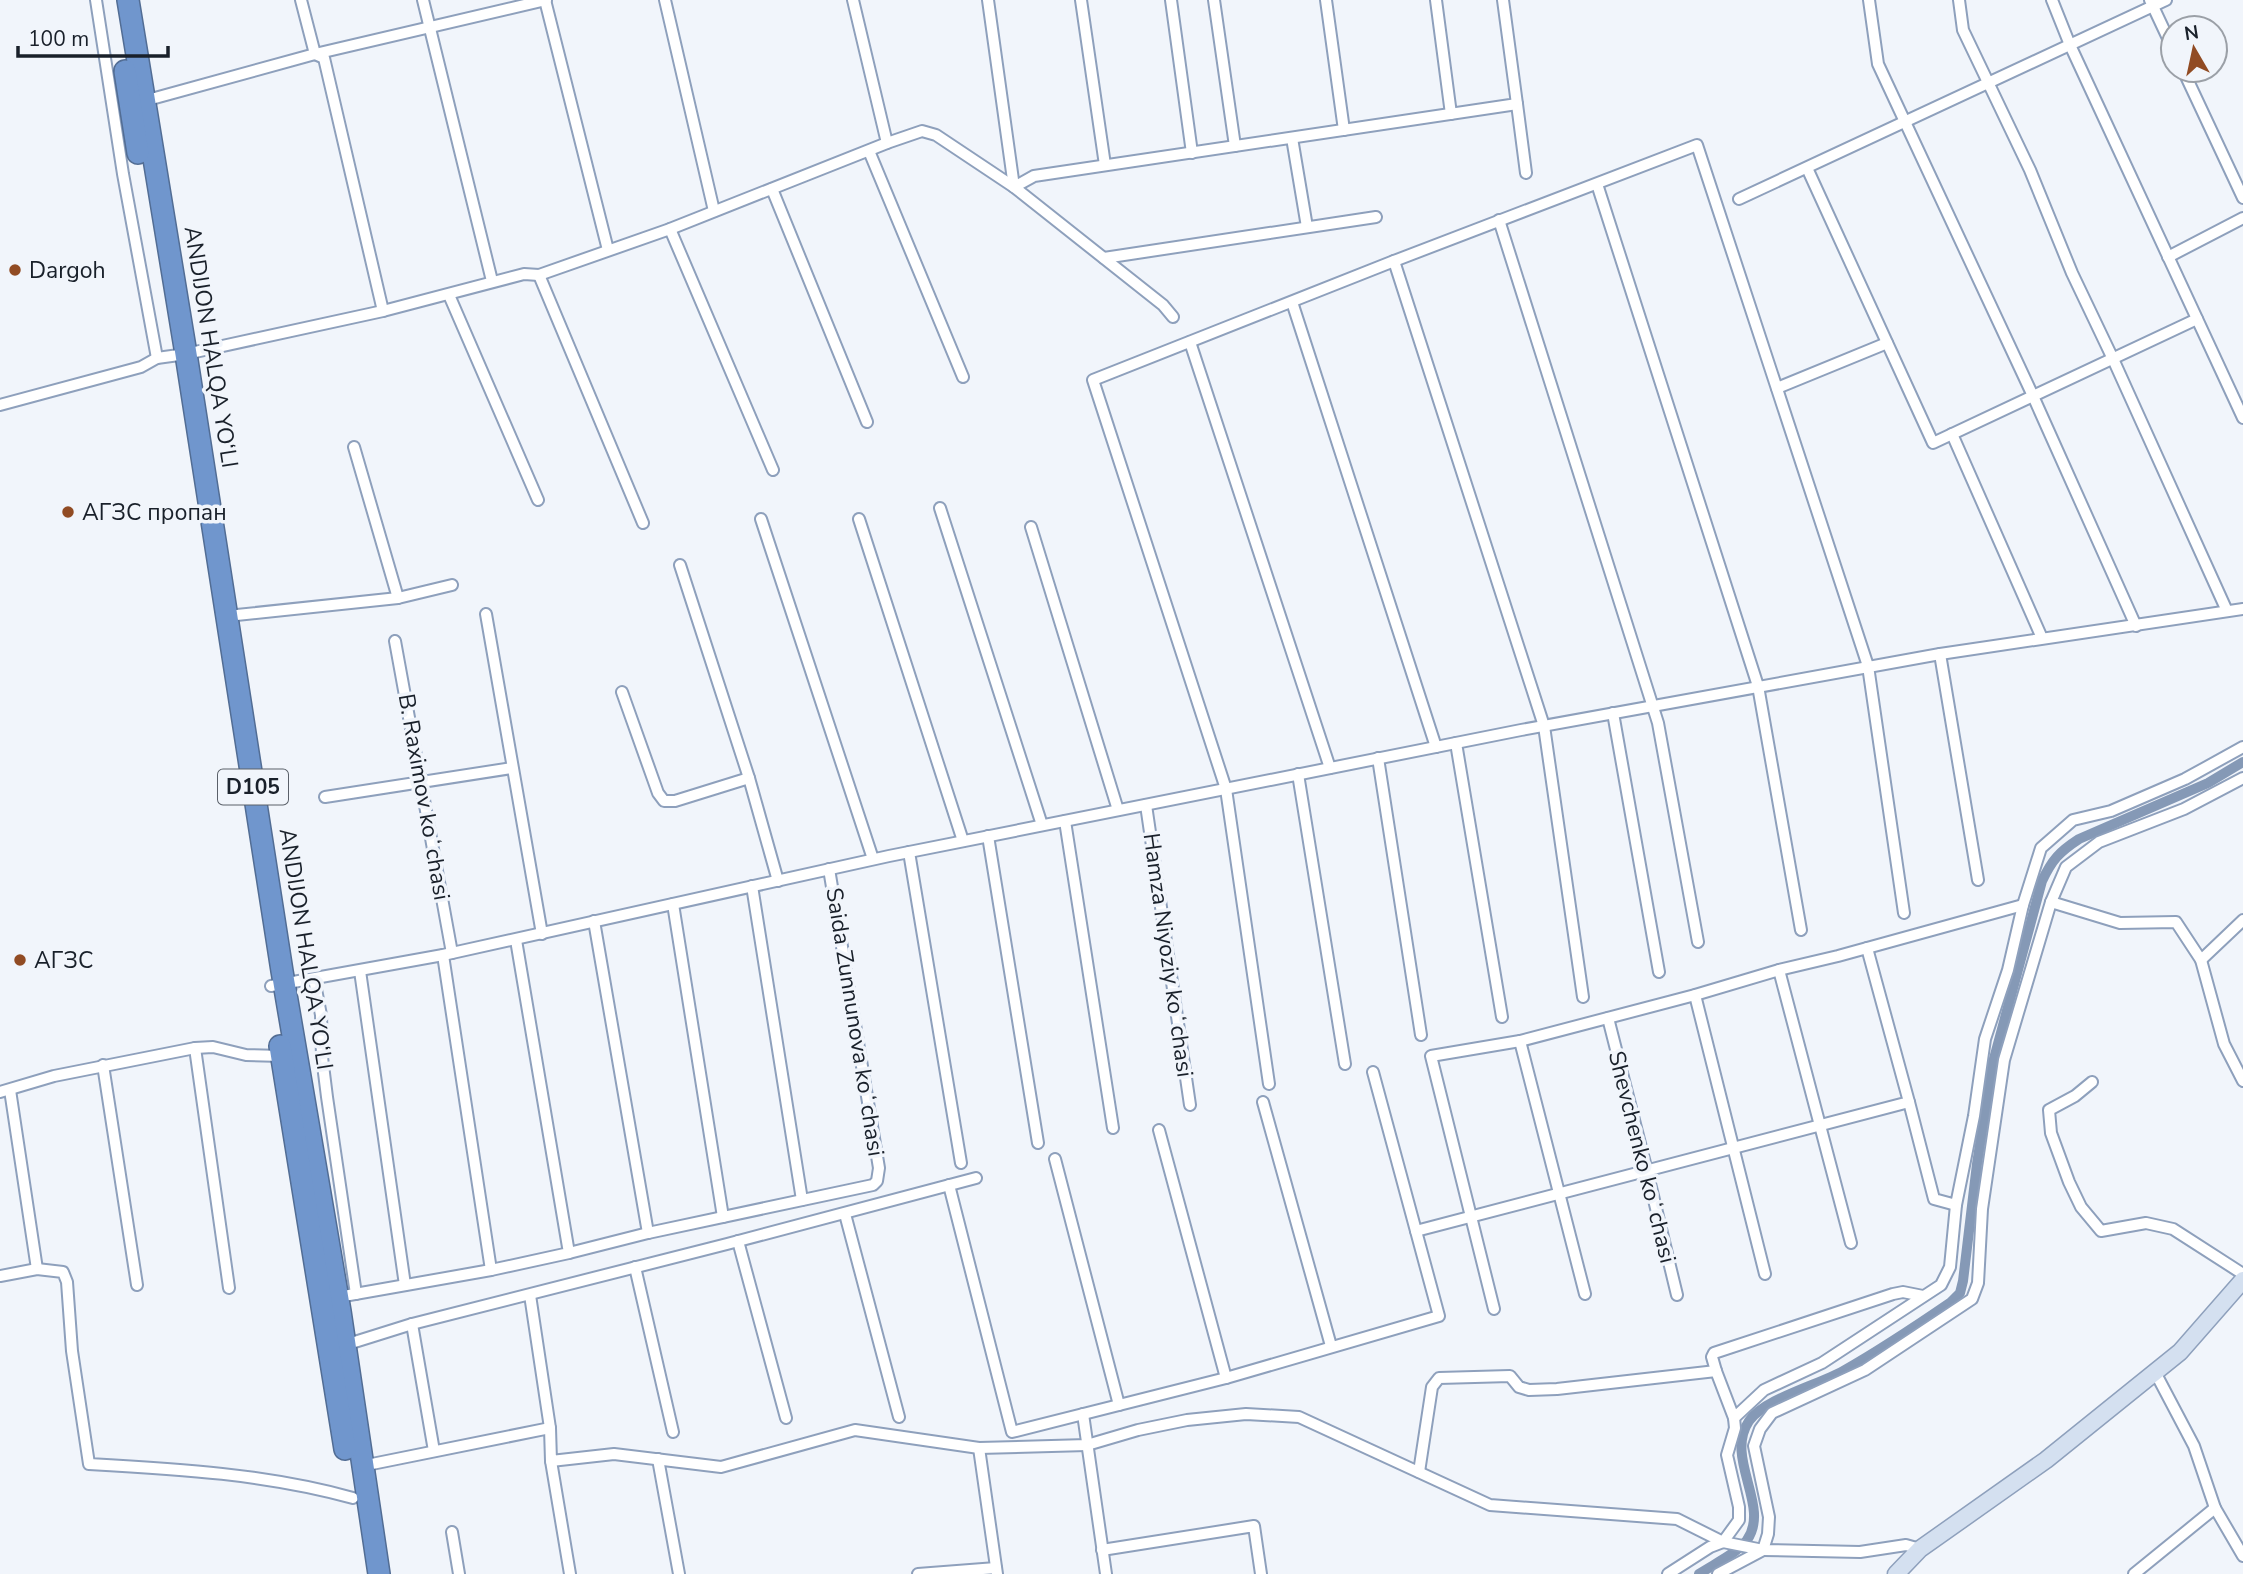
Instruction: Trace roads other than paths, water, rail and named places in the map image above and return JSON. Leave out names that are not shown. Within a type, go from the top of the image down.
[{"type":"highway","name":"ANDIJON HALQA YO‘LI","points":[[114,0],[278,985],[347,1295],[345,1345],[379,1574]]},
{"type":"highway","name":"ANDIJON HALQA YO‘LI","points":[[128,0],[144,101],[172,356],[227,616],[278,985],[282,1056],[365,1574]]},
{"type":"street","points":[[96,0],[123,174],[172,356]]},
{"type":"street","points":[[301,0],[315,54]]},
{"type":"street","points":[[423,0],[492,281]]},
{"type":"street","points":[[144,101],[315,54],[546,0],[608,250]]},
{"type":"street","points":[[665,0],[714,211]]},
{"type":"street","points":[[853,0],[887,143]]},
{"type":"street","points":[[988,0],[1014,187]]},
{"type":"street","points":[[1081,0],[1105,165]]},
{"type":"street","points":[[1171,0],[1192,153]]},
{"type":"street","points":[[1214,0],[1235,146]]},
{"type":"street","points":[[1326,0],[1344,130]]},
{"type":"street","points":[[1436,0],[1451,114]]},
{"type":"street","points":[[1503,0],[1526,173]]},
{"type":"street","points":[[1869,0],[1878,64],[2033,396],[2136,626]]},
{"type":"street","points":[[1959,0],[1963,30],[2030,170],[2072,273],[2227,611]]},
{"type":"street","points":[[2052,0],[2070,45],[2243,418]]},
{"type":"street","points":[[1739,199],[2070,45],[2151,3],[2166,0]]},
{"type":"street","points":[[2151,3],[2159,20]]},
{"type":"street","points":[[315,54],[324,58],[383,311]]},
{"type":"street","points":[[2190,84],[2243,198]]},
{"type":"street","points":[[1014,187],[1034,176],[1517,104]]},
{"type":"street","points":[[0,405],[172,356],[383,311],[492,281],[524,274],[539,275],[670,229],[922,131],[936,135],[1014,187],[1163,305],[1173,317]]},
{"type":"street","points":[[1292,138],[1307,227]]},
{"type":"street","points":[[1269,1084],[1226,789],[1093,380],[1696,145],[1868,666],[1904,912]]},
{"type":"street","points":[[869,151],[963,377]]},
{"type":"street","points":[[1807,168],[1933,443],[2197,319]]},
{"type":"street","points":[[1597,184],[1758,686],[1801,930]]},
{"type":"street","points":[[772,189],[867,422]]},
{"type":"street","points":[[1104,258],[1376,217]]},
{"type":"street","points":[[2168,257],[2243,218]]},
{"type":"street","points":[[1499,220],[1658,723],[1698,942]]},
{"type":"street","points":[[670,229],[773,470]]},
{"type":"street","points":[[1394,261],[1544,726],[1583,997]]},
{"type":"street","points":[[539,275],[643,523]]},
{"type":"street","points":[[449,295],[538,500]]},
{"type":"street","points":[[1292,302],[1436,747]]},
{"type":"street","points":[[1191,342],[1330,768]]},
{"type":"street","points":[[1777,388],[1887,343]]},
{"type":"street","points":[[1952,434],[2042,638]]},
{"type":"street","points":[[354,447],[398,598]]},
{"type":"street","points":[[940,508],[1042,825]]},
{"type":"street","points":[[761,519],[873,859]]},
{"type":"street","points":[[859,519],[963,841]]},
{"type":"street","points":[[1031,527],[1118,810]]},
{"type":"street","points":[[680,565],[749,778],[778,880]]},
{"type":"street","points":[[227,616],[398,598],[452,585]]},
{"type":"street","points":[[278,985],[516,940],[873,859],[1544,726],[1868,666],[2243,609]]},
{"type":"street","points":[[486,614],[542,934]]},
{"type":"street","name":"B. Raximov koʻchasi","points":[[395,641],[421,782],[491,1270]]},
{"type":"street","points":[[1940,654],[1978,880]]},
{"type":"street","points":[[622,692],[658,793],[664,802],[749,778]]},
{"type":"street","points":[[1613,713],[1659,972]]},
{"type":"street","points":[[1456,743],[1502,1017]]},
{"type":"street","points":[[1734,1418],[1764,1390],[1822,1363],[1941,1284],[1950,1267],[1956,1205],[1974,1116],[1985,1038],[2008,970],[2022,905],[2041,848],[2073,820],[2111,811],[2185,779],[2243,747]]},
{"type":"street","points":[[1378,758],[1421,1035]]},
{"type":"street","points":[[325,797],[512,768]]},
{"type":"street","points":[[1297,775],[1345,1065]]},
{"type":"street","points":[[1718,1574],[1758,1549],[1768,1534],[1769,1517],[1754,1446],[1760,1429],[1773,1413],[1865,1370],[1972,1299],[1978,1283],[1982,1209],[2004,1060],[2051,902],[2066,867],[2099,842],[2184,809],[2243,778]]},
{"type":"street","name":"Hamza Niyoziy koʻchasi","points":[[1146,804],[1191,1105]]},
{"type":"street","points":[[1065,821],[1113,1128]]},
{"type":"street","points":[[988,836],[1038,1143]]},
{"type":"street","points":[[909,852],[961,1163]]},
{"type":"street","name":"Saida Zunnunova koʻchasi","points":[[802,1200],[873,1185],[877,1181],[879,1168],[829,869]]},
{"type":"street","points":[[314,979],[321,1015],[322,1057],[347,1295],[491,1270],[802,1200],[752,886]]},
{"type":"street","points":[[2051,902],[2120,923],[2176,922],[2202,960],[2224,1044],[2243,1081]]},
{"type":"street","points":[[673,904],[723,1217]]},
{"type":"street","points":[[1494,1309],[1431,1056],[1520,1041],[2022,905]]},
{"type":"street","points":[[2202,960],[2243,920]]},
{"type":"street","points":[[594,921],[648,1233]]},
{"type":"street","points":[[516,940],[569,1253]]},
{"type":"street","points":[[1867,948],[1934,1199],[1956,1205]]},
{"type":"street","points":[[1779,970],[1851,1243]]},
{"type":"street","points":[[360,971],[405,1285]]},
{"type":"street","points":[[1695,995],[1765,1274]]},
{"type":"street","name":"Shevchenko koʻchasi","points":[[1608,1018],[1676,1295]]},
{"type":"street","points":[[1520,1041],[1585,1294]]},
{"type":"street","points":[[37,1269],[5,1091],[54,1076],[195,1048],[213,1047],[246,1055],[282,1056]]},
{"type":"street","points":[[195,1048],[229,1288]]},
{"type":"street","points":[[103,1065],[137,1285]]},
{"type":"street","points":[[949,1185],[1012,1432],[1226,1378],[1439,1316],[1373,1072]]},
{"type":"street","points":[[2092,1082],[2075,1096],[2049,1110],[2050,1133],[2081,1206],[2101,1231],[2146,1223],[2174,1229],[2243,1273]]},
{"type":"street","points":[[1263,1102],[1331,1346]]},
{"type":"street","points":[[1416,1231],[1909,1102]]},
{"type":"street","points":[[1159,1130],[1226,1378]]},
{"type":"street","points":[[1055,1158],[1119,1405]]},
{"type":"street","points":[[345,1345],[412,1324],[976,1178]]},
{"type":"street","points":[[845,1214],[899,1416]]},
{"type":"street","points":[[738,1241],[786,1418]]},
{"type":"street","points":[[635,1268],[673,1432]]},
{"type":"street","points":[[0,1276],[37,1269],[63,1272],[67,1282],[72,1351],[89,1464],[200,1470],[310,1486],[353,1498]]},
{"type":"street","points":[[1896,1574],[1920,1549],[2046,1460],[2125,1399],[2180,1352],[2243,1280]]},
{"type":"street","points":[[1668,1574],[1710,1547],[1723,1542],[1739,1520],[1739,1507],[1727,1455],[1735,1428],[1734,1418],[1716,1371],[1712,1357],[1714,1353],[1893,1294],[1903,1292],[1923,1296]]},
{"type":"street","points":[[530,1295],[550,1428],[551,1461],[570,1574]]},
{"type":"street","points":[[412,1324],[434,1451]]},
{"type":"street","points":[[1419,1472],[1432,1387],[1439,1378],[1510,1376],[1519,1387],[1529,1390],[1716,1371]]},
{"type":"street","points":[[2155,1371],[2194,1446],[2215,1508],[2242,1553]]},
{"type":"street","points":[[1083,1414],[1106,1574]]},
{"type":"street","points":[[551,1461],[614,1454],[721,1468],[855,1430],[979,1448],[1087,1445],[1138,1430],[1187,1420],[1246,1414],[1299,1417],[1490,1505],[1677,1519],[1723,1542],[1758,1549],[1860,1552],[1906,1545],[1920,1549]]},
{"type":"street","points":[[362,1466],[550,1428]]},
{"type":"street","points":[[918,1574],[997,1571],[979,1448]]},
{"type":"street","points":[[658,1459],[679,1574]]},
{"type":"street","points":[[2134,1574],[2215,1508]]},
{"type":"street","points":[[1102,1550],[1254,1526],[1261,1574]]},
{"type":"street","points":[[452,1532],[459,1574]]},
{"type":"waterway","points":[[1699,1574],[1742,1545],[1753,1527],[1752,1497],[1742,1450],[1743,1435],[1756,1413],[1779,1399],[1857,1363],[1938,1311],[1960,1293],[1992,1066],[2042,881],[2053,862],[2061,852],[2079,839],[2208,783],[2243,762]]},
{"type":"place","name":"Dargoh","points":[[15,270]]},
{"type":"place","name":"АГЗС пропан","points":[[68,512]]},
{"type":"place","name":"АГЗС","points":[[20,960]]}]
